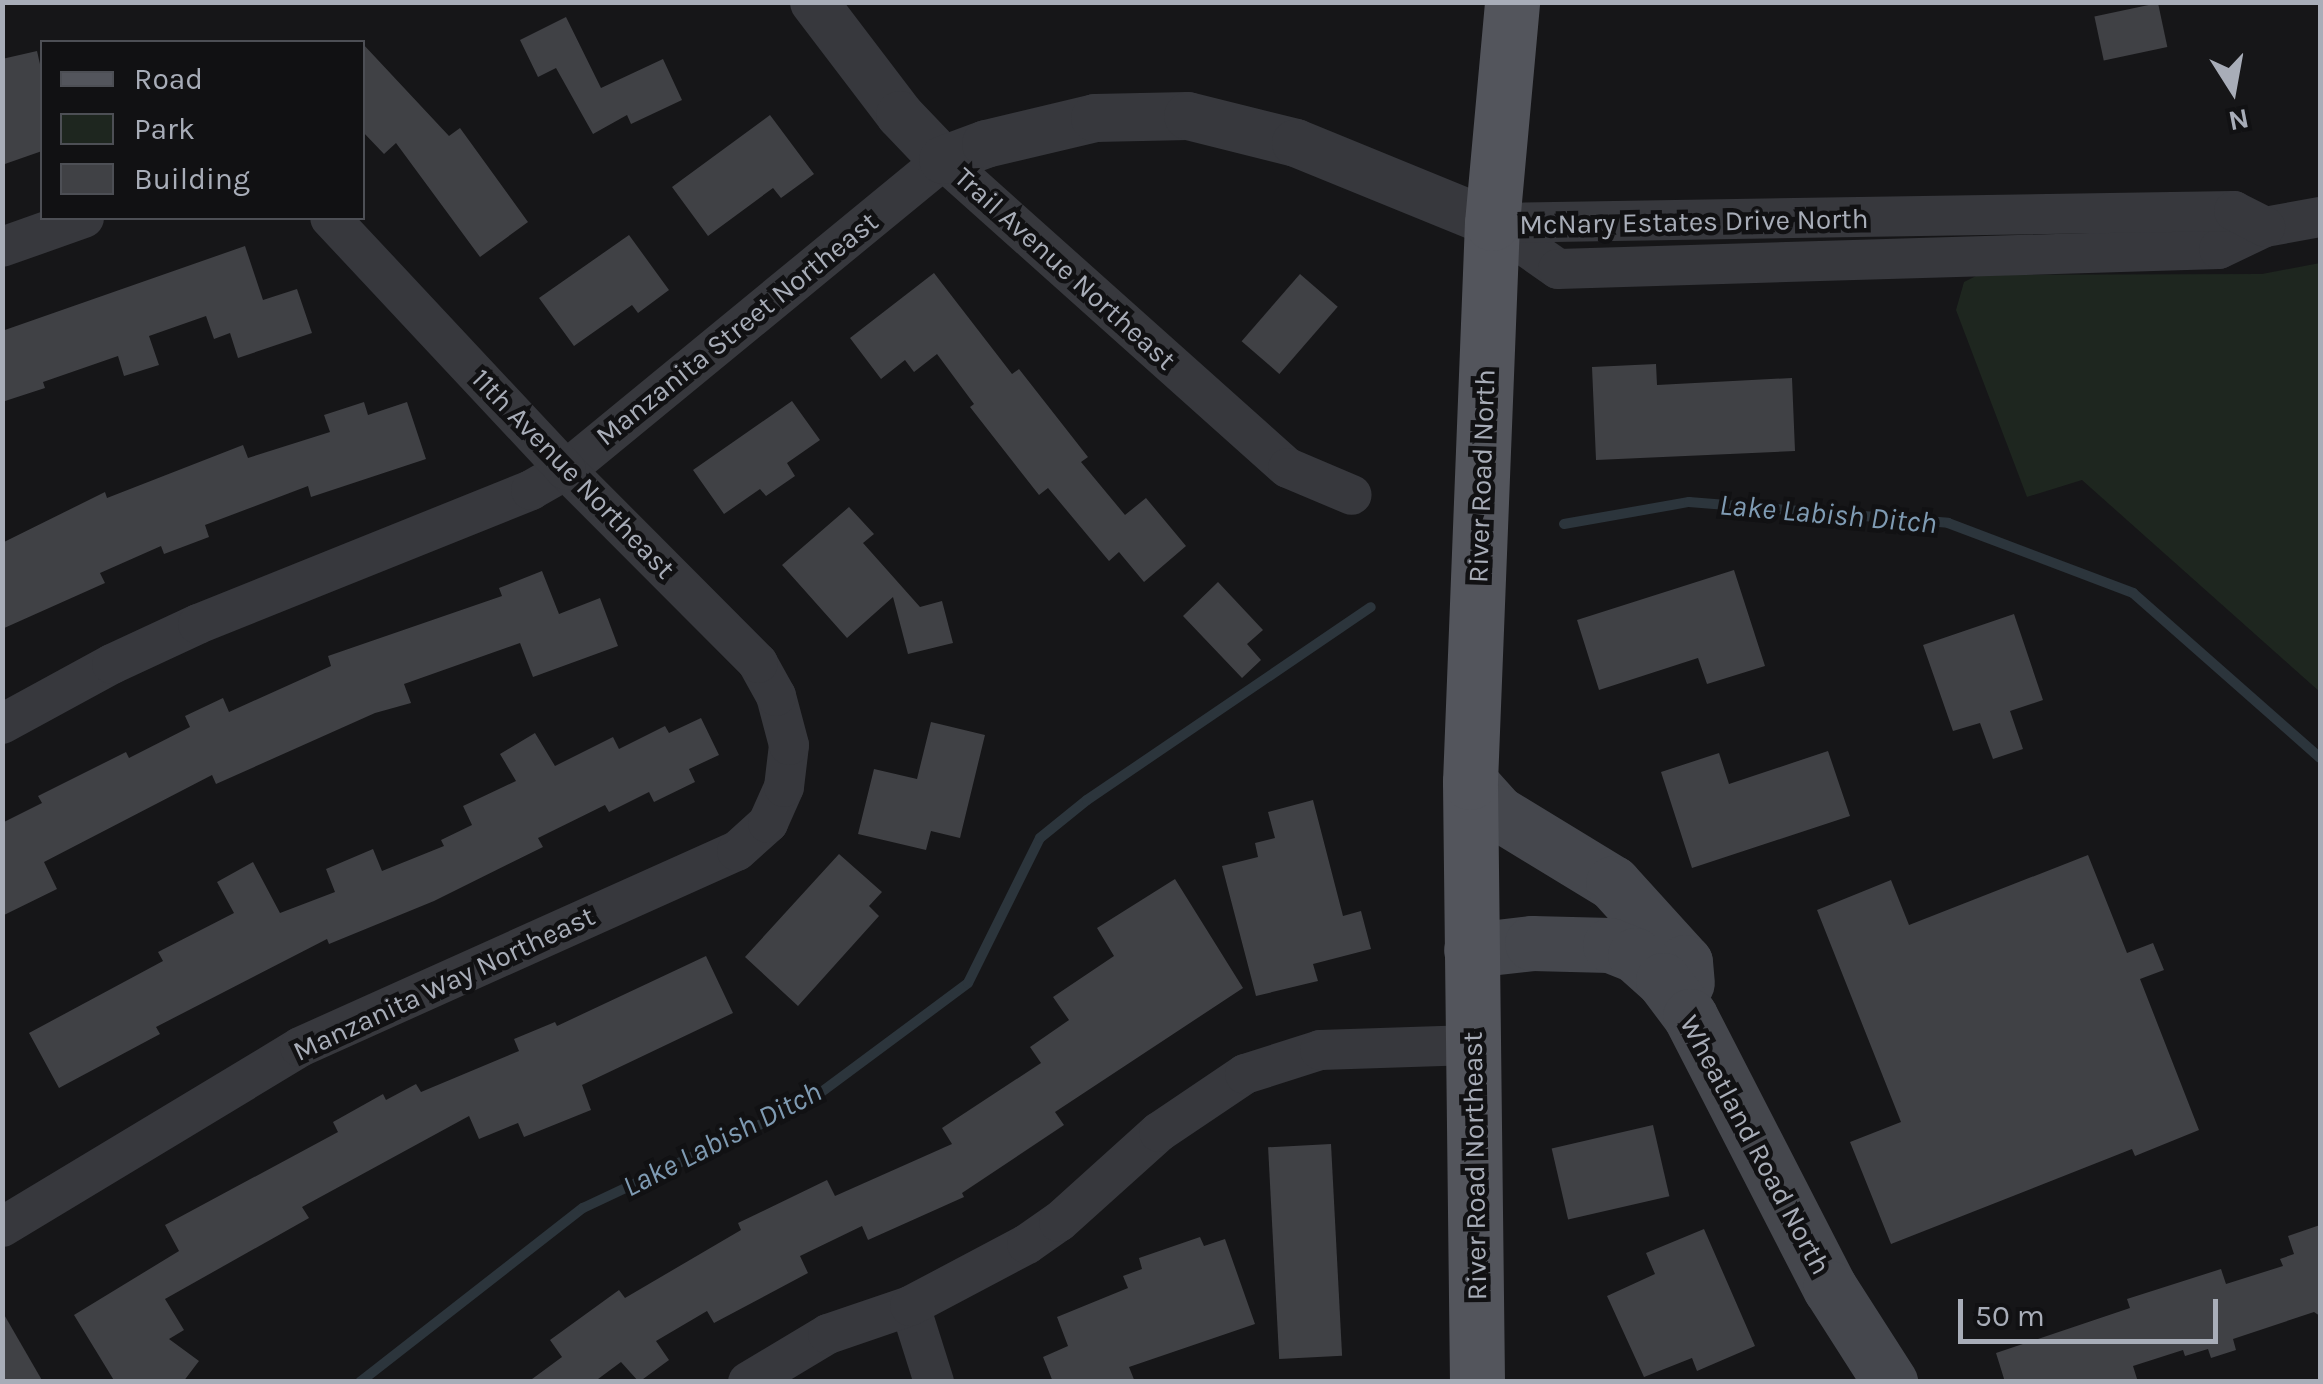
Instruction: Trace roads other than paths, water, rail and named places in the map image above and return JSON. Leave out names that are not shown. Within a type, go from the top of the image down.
[{"type":"main road","name":"River Road North","points":[[1471,950],[1470,782],[1492,224],[1512,2]]},
{"type":"main road","points":[[1470,782],[1498,813],[1613,883],[1656,925],[1685,962],[1690,1016]]},
{"type":"main road","name":"Wheatland Road North","points":[[1471,950],[1532,942],[1610,945],[1635,955],[1663,980],[1690,1016],[1830,1288],[1890,1382]]},
{"type":"main road","name":"River Road Northeast","points":[[1471,950],[1477,1382]]},
{"type":"street","name":"Trail Avenue Northeast","points":[[814,2],[900,116],[943,160],[1288,468],[1352,495]]},
{"type":"street","name":"Manzanita Street Northeast","points":[[2,724],[112,664],[198,624],[531,490],[566,470],[943,160],[1038,130],[1095,118],[1188,116],[1296,142],[1492,224]]},
{"type":"street","name":"McNary Estates Drive North","points":[[1492,224],[1558,269],[2219,248],[2265,227],[2320,217]]},
{"type":"street","points":[[2,247],[78,220]]},
{"type":"street","name":"11th Avenue Northeast","points":[[332,220],[566,470],[758,663],[776,696],[788,745]]},
{"type":"street","name":"Manzanita Way Northeast","points":[[2,1228],[300,1047],[737,851],[768,824],[784,787],[788,745]]},
{"type":"street","points":[[748,1382],[828,1334],[910,1306],[983,1271],[1043,1233],[1159,1132],[1245,1074],[1320,1050],[1472,1046]]},
{"type":"street","points":[[910,1306],[934,1382]]},
{"type":"waterway","name":"Lake Labish Ditch","points":[[1564,524],[1689,502],[1948,523],[2133,593],[2320,758]]},
{"type":"waterway","name":"Lake Labish Ditch","points":[[360,1382],[583,1208],[808,1102],[968,983],[1040,838],[1087,800],[1371,607]]}]
